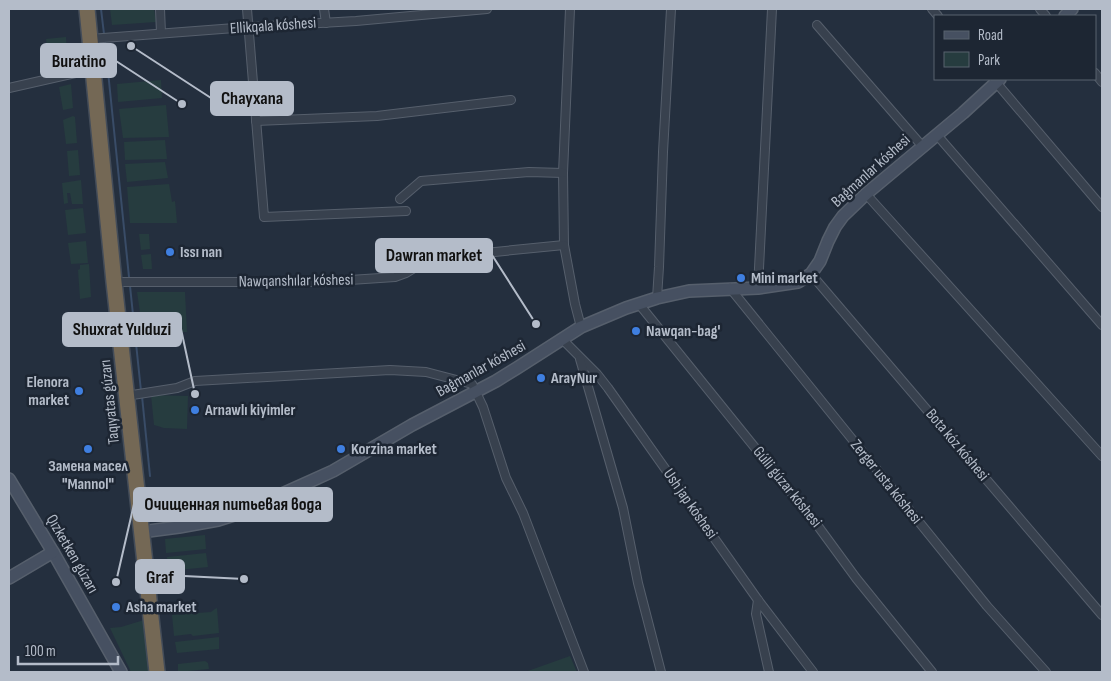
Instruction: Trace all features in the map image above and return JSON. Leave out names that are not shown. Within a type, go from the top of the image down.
[{"type":"highway","name":"Taqıyatas gúzarı","points":[[86,9],[157,672]]},
{"type":"street","points":[[160,9],[161,33]]},
{"type":"street","points":[[247,9],[264,217],[406,211]]},
{"type":"street","points":[[324,9],[326,23]]},
{"type":"street","name":"Ellikqala kóshesi","points":[[90,39],[356,21],[486,9]]},
{"type":"street","points":[[570,9],[563,173],[564,245],[581,327]]},
{"type":"street","points":[[656,298],[671,9]]},
{"type":"street","points":[[758,288],[772,9]]},
{"type":"street","points":[[817,25],[923,147]]},
{"type":"street","points":[[9,88],[93,69]]},
{"type":"street","points":[[996,80],[1102,208]]},
{"type":"street","name":"Baǵmanlar kóshesi","points":[[141,532],[218,520],[237,514],[333,471],[412,425],[517,368],[581,327],[596,320],[656,298],[689,291],[758,288],[798,282],[812,274],[835,227],[843,216],[866,194],[963,113],[996,80]]},
{"type":"street","points":[[256,121],[377,116],[511,100]]},
{"type":"street","points":[[937,135],[1102,325]]},
{"type":"street","points":[[400,199],[421,181],[530,172],[563,173]]},
{"type":"street","points":[[866,194],[1102,456]]},
{"type":"street","name":"Nawqanshılar kóshesi","points":[[114,282],[320,282],[395,277],[420,265],[444,257],[564,245]]},
{"type":"street","name":"Bota kóz kóshesi","points":[[812,274],[1102,616]]},
{"type":"street","name":"Zerger usta kóshesi","points":[[730,288],[987,606],[1046,672]]},
{"type":"street","name":"Gúlli gúzar kóshesi","points":[[639,304],[815,522],[856,578],[932,672]]},
{"type":"street","name":"Ush jap kóshesi","points":[[562,340],[597,374],[608,388],[758,600],[813,672]]},
{"type":"street","points":[[580,357],[623,508],[638,583],[661,672]]},
{"type":"street","points":[[126,396],[177,388],[195,381],[390,370],[426,372],[472,384],[483,407],[506,478],[523,513],[584,672]]},
{"type":"street","name":"Qızketken gúzarı","points":[[9,479],[121,672]]},
{"type":"street","points":[[9,578],[53,552]]},
{"type":"street","points":[[758,600],[756,614],[769,672]]},
{"type":"green space","points":[[110,9],[154,9],[156,22],[112,25]]},
{"type":"green space","points":[[66,37],[68,68],[50,71],[46,39]]},
{"type":"green space","points":[[161,80],[162,98],[118,102],[117,84]]},
{"type":"green space","points":[[71,84],[73,108],[63,110],[59,87]]},
{"type":"green space","points":[[166,105],[169,137],[123,138],[119,109]]},
{"type":"green space","points":[[75,117],[77,143],[66,144],[63,120]]},
{"type":"green space","points":[[165,140],[167,159],[125,160],[124,142]]},
{"type":"green space","points":[[78,150],[80,175],[69,176],[67,151]]},
{"type":"green space","points":[[165,162],[168,178],[127,182],[125,164]]},
{"type":"green space","points":[[81,180],[83,204],[72,204],[70,193],[67,193],[68,203],[64,204],[62,183]]},
{"type":"green space","points":[[169,184],[172,202],[175,201],[177,223],[130,223],[127,187]]},
{"type":"green space","points":[[83,208],[86,233],[68,235],[65,210]]},
{"type":"green space","points":[[139,234],[149,234],[150,249],[141,250]]},
{"type":"green space","points":[[86,241],[88,263],[71,264],[68,243]]},
{"type":"green space","points":[[151,254],[152,269],[143,269],[141,255]]},
{"type":"green space","points":[[89,264],[91,297],[80,299],[78,270],[80,265]]},
{"type":"green space","points":[[137,292],[185,292],[187,332],[143,333]]},
{"type":"green space","points":[[151,395],[188,396],[187,429],[164,428],[154,425]]},
{"type":"green space","points":[[205,535],[206,549],[166,553],[165,539]]},
{"type":"green space","points":[[206,553],[208,567],[168,571],[167,557]]},
{"type":"green space","points":[[217,608],[219,633],[174,636],[172,615],[211,612]]},
{"type":"green space","points":[[144,620],[151,672],[131,672],[110,628],[121,627]]},
{"type":"green space","points":[[219,637],[219,649],[177,653],[175,642]]},
{"type":"green space","points":[[570,656],[577,672],[525,672]]},
{"type":"green space","points":[[205,661],[208,663],[209,669],[178,672],[178,664]]},
{"type":"waterway","points":[[101,9],[104,34]]},
{"type":"waterway","points":[[105,42],[129,277]]},
{"type":"waterway","points":[[130,286],[141,391]]},
{"type":"waterway","points":[[142,396],[150,476]]},
{"type":"place","name":"Chayxana","points":[[131,46]]},
{"type":"place","name":"Buratino","points":[[182,104]]},
{"type":"place","name":"Issı nan","points":[[170,252]]},
{"type":"place","name":"Mini market","points":[[741,278]]},
{"type":"place","name":"Dawran market","points":[[536,324]]},
{"type":"place","name":"Nawqan-bag'","points":[[636,331]]},
{"type":"place","name":"ArayNur","points":[[541,378]]},
{"type":"place","name":"Elenora market","points":[[79,391]]},
{"type":"place","name":"Shuxrat Yulduzi","points":[[195,394]]},
{"type":"place","name":"Arnawlı kiyimler","points":[[195,410]]},
{"type":"place","name":"Замена масел \"Mannol\"","points":[[88,449]]},
{"type":"place","name":"Korzina market","points":[[341,449]]},
{"type":"place","name":"Graf","points":[[244,579]]},
{"type":"place","name":"Очищенная питьевая вода","points":[[116,582]]},
{"type":"place","name":"Asha market","points":[[116,607]]}]
